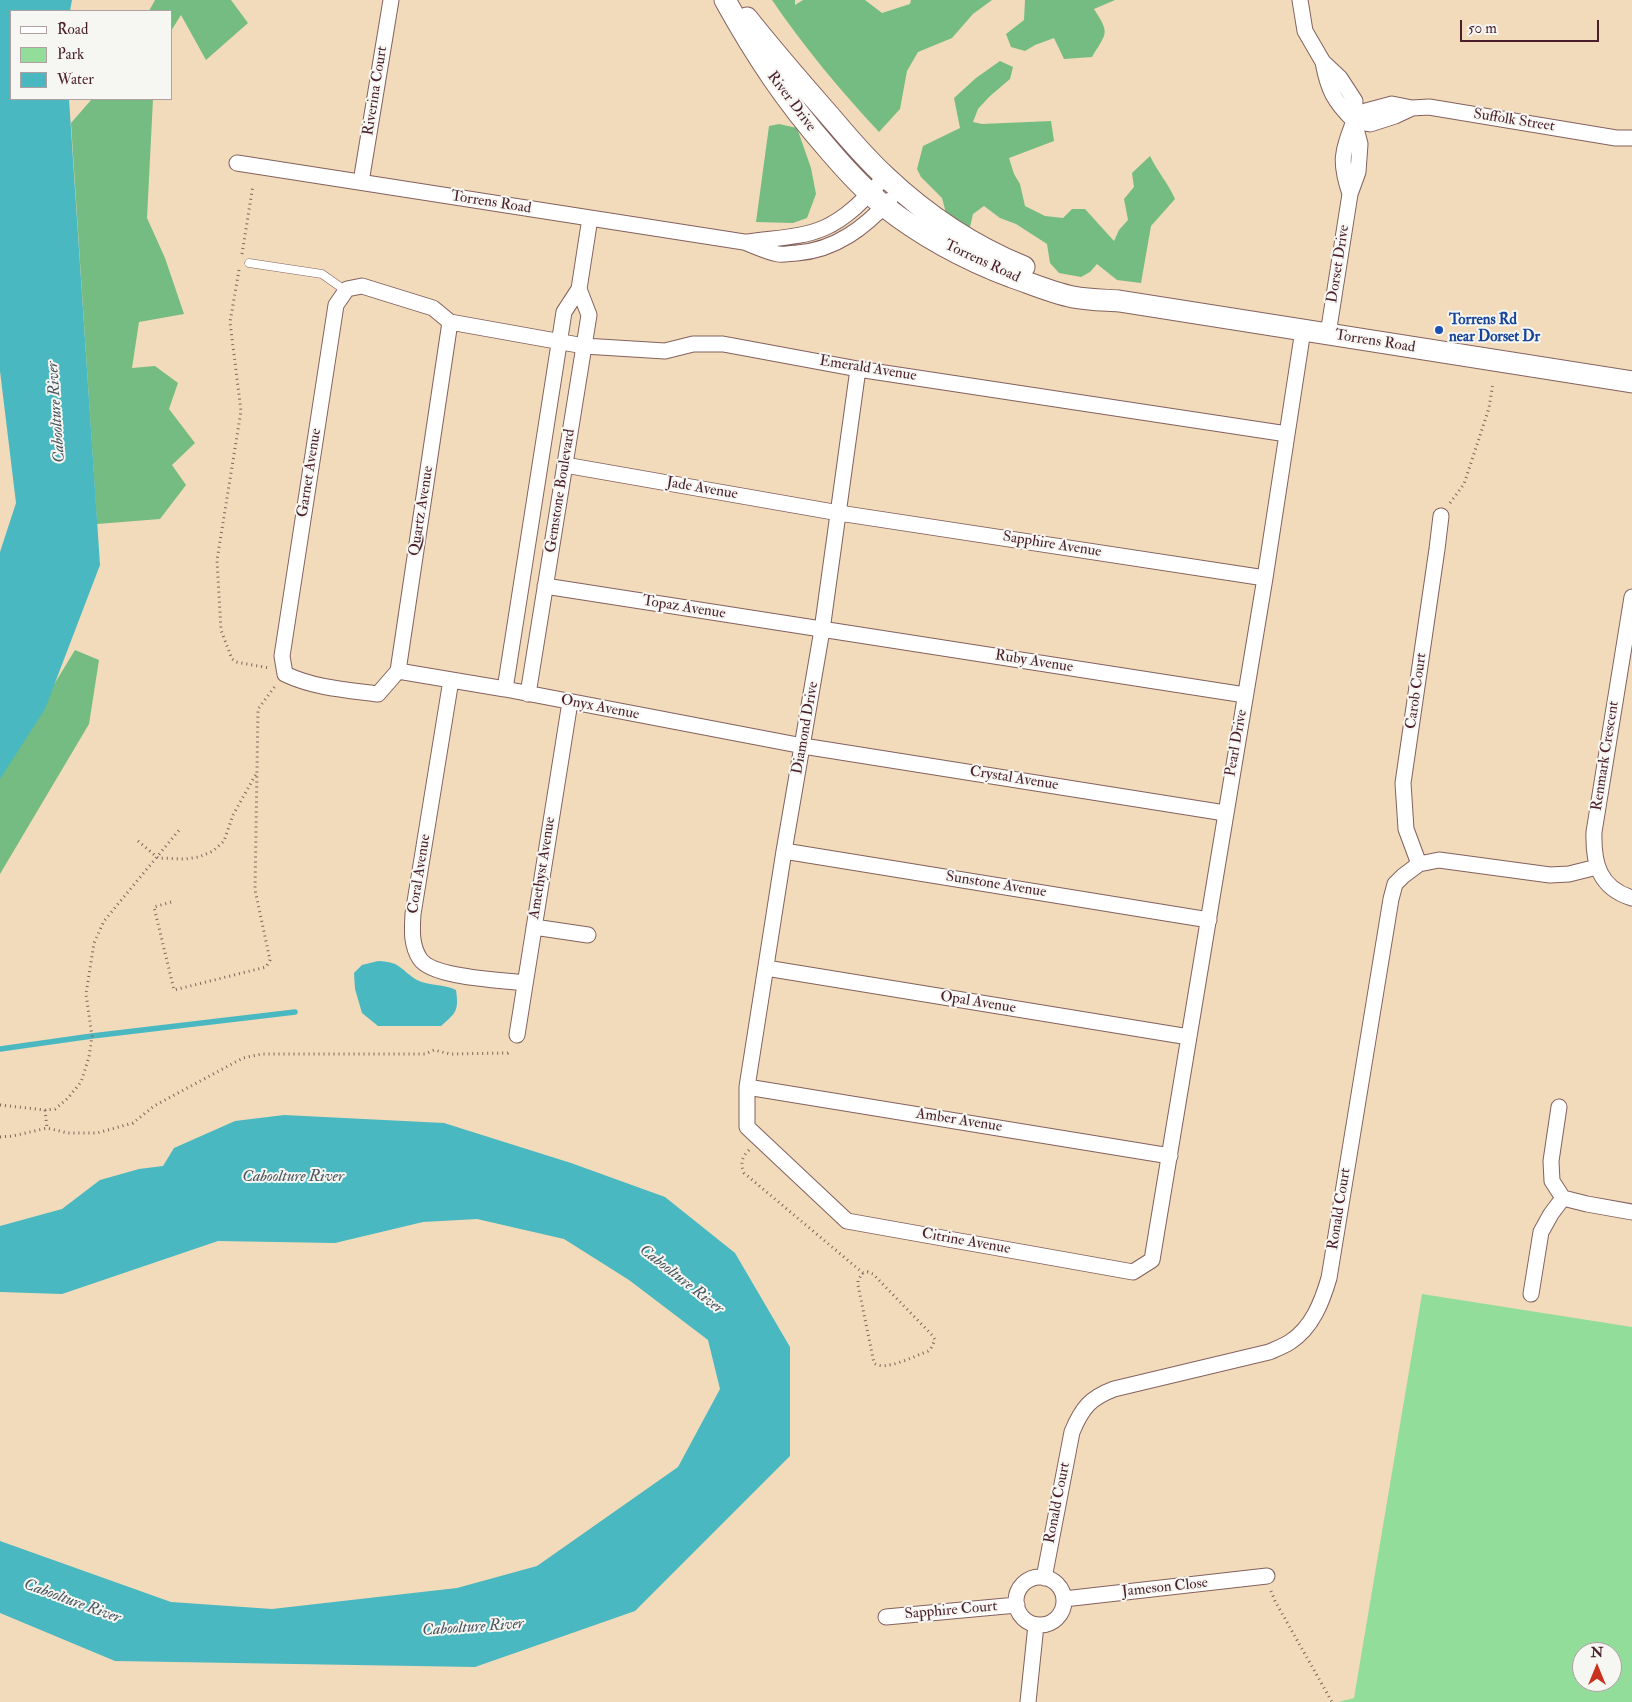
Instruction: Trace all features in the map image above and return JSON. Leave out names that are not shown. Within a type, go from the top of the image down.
[{"type":"main road","name":"River Drive","points":[[726,0],[743,32],[776,85],[800,117],[845,169],[877,200]]},
{"type":"main road","name":"River Drive","points":[[733,0],[818,103],[862,153],[893,183]]},
{"type":"main road","name":"Torrens Road","points":[[893,183],[945,224],[1001,257],[1044,276],[1119,301]]},
{"type":"main road","name":"Torrens Road","points":[[877,200],[944,245],[995,271],[1040,288],[1073,297],[1119,301],[1632,382]]},
{"type":"street","name":"Riverina Court","points":[[361,182],[391,0]]},
{"type":"street","points":[[1300,0],[1305,31],[1324,62],[1327,84],[1340,108],[1354,121]]},
{"type":"street","name":"Suffolk Street","points":[[1354,121],[1370,124],[1412,108],[1439,109],[1616,138],[1632,138]]},
{"type":"street","name":"Dorset Drive","points":[[1328,334],[1350,194],[1343,172],[1343,157],[1354,121]]},
{"type":"street","name":"Suffolk Street","points":[[1616,138],[1632,147]]},
{"type":"street","name":"Torrens Road","points":[[237,163],[744,242],[778,254],[805,252],[831,245],[853,234],[870,221],[877,200],[893,183]]},
{"type":"street","name":"Gemstone Boulevard","points":[[506,690],[559,340],[564,312],[579,289],[590,218]]},
{"type":"street","points":[[346,291],[347,289],[362,286],[433,308],[450,322]]},
{"type":"street","name":"Gemstone Boulevard","points":[[528,694],[589,315],[579,289]]},
{"type":"street","name":"Garnet Avenue","points":[[285,674],[282,656],[336,305],[346,291]]},
{"type":"street","name":"Emerald Avenue","points":[[450,322],[584,346],[665,351],[694,344],[723,344],[858,369],[1287,434]]},
{"type":"street","name":"Quartz Avenue","points":[[398,671],[450,322]]},
{"type":"street","name":"Pearl Drive","points":[[1170,1156],[1265,578],[1303,330]]},
{"type":"street","name":"Diamond Drive","points":[[747,1087],[784,851],[822,630],[858,369]]},
{"type":"street","name":"Jade Avenue","points":[[565,465],[839,513]]},
{"type":"street","name":"Sapphire Avenue","points":[[839,513],[1265,578]]},
{"type":"street","name":"Carob Court","points":[[1419,864],[1406,829],[1403,783],[1438,549],[1441,516]]},
{"type":"street","name":"Topaz Avenue","points":[[545,586],[822,630]]},
{"type":"street","name":"Renmark Crescent","points":[[1632,597],[1594,832],[1594,854],[1597,867],[1609,886],[1632,898]]},
{"type":"street","name":"Ruby Avenue","points":[[822,630],[1245,695]]},
{"type":"street","points":[[285,674],[296,680],[328,688],[378,694],[398,671]]},
{"type":"street","name":"Onyx Avenue","points":[[398,671],[803,746]]},
{"type":"street","name":"Coral Avenue","points":[[451,680],[411,936],[421,960],[436,969],[455,975],[524,982]]},
{"type":"street","name":"Amethyst Avenue","points":[[517,1035],[570,702]]},
{"type":"street","name":"Crystal Avenue","points":[[803,746],[1225,813]]},
{"type":"street","name":"Sunstone Avenue","points":[[784,851],[1209,920]]},
{"type":"street","points":[[1419,864],[1439,860],[1550,875],[1569,874],[1597,867]]},
{"type":"street","name":"Ronald Court","points":[[1044,1578],[1072,1432],[1078,1416],[1088,1403],[1101,1394],[1114,1389],[1269,1352],[1291,1342],[1308,1324],[1323,1301],[1329,1278],[1391,899],[1395,884],[1419,864]]},
{"type":"street","points":[[534,927],[588,935]]},
{"type":"street","name":"Opal Avenue","points":[[766,968],[1189,1037]]},
{"type":"street","name":"Citrine Avenue","points":[[747,1087],[747,1128],[847,1221],[1133,1272],[1152,1260],[1170,1156]]},
{"type":"street","name":"Amber Avenue","points":[[747,1087],[1170,1156]]},
{"type":"street","points":[[1559,1107],[1551,1161],[1552,1181],[1563,1198],[1632,1212]]},
{"type":"street","points":[[1531,1294],[1541,1232],[1563,1198]]},
{"type":"street","name":"Jameson Close","points":[[1064,1599],[1267,1576]]},
{"type":"street","points":[[1044,1578],[1058,1585],[1064,1599],[1063,1610],[1056,1619],[1047,1624],[1036,1625],[1021,1616],[1017,1599],[1021,1587],[1031,1579],[1044,1578]]},
{"type":"street","name":"Sapphire Court","points":[[886,1617],[1017,1605]]},
{"type":"street","points":[[1028,1702],[1036,1625]]},
{"type":"lane","points":[[249,263],[322,274],[346,291]]},
{"type":"path","points":[[171,902],[154,907],[174,990],[266,967],[270,960],[254,890],[258,709],[285,674],[269,668],[236,662],[232,659],[221,630],[217,560],[241,411],[230,322],[253,185]]},
{"type":"path","points":[[1441,516],[1464,484],[1489,408],[1493,383]]},
{"type":"path","points":[[138,841],[158,858],[185,859],[199,857],[213,851],[224,841],[233,815],[257,773]]},
{"type":"path","points":[[0,1105],[45,1110],[55,1109],[82,1082],[90,1057],[92,1036],[86,994],[94,943],[104,921],[158,858],[180,829]]},
{"type":"path","points":[[0,1137],[47,1128],[68,1133],[97,1133],[133,1124],[154,1106],[243,1058],[262,1054],[425,1054],[434,1050],[450,1054],[508,1052],[514,1047],[517,1035]]},
{"type":"path","points":[[45,1110],[47,1128]]},
{"type":"path","points":[[760,1140],[742,1157],[744,1172],[863,1273],[874,1274],[933,1336],[935,1340],[928,1351],[885,1366],[876,1366],[858,1285],[858,1280],[863,1273]]},
{"type":"path","points":[[1267,1576],[1275,1601],[1332,1702]]},
{"type":"green space","points":[[155,0],[231,0],[248,23],[206,60],[181,15],[172,29],[172,10],[150,10]]},
{"type":"green space","points":[[772,0],[795,0],[795,5],[803,0],[865,0],[882,13],[910,4],[911,0],[992,0],[973,14],[952,38],[918,52],[907,71],[900,109],[879,132],[823,68]]},
{"type":"green space","points":[[1025,0],[1115,0],[1094,9],[1103,24],[1105,33],[1092,57],[1064,59],[1054,38],[1025,51],[1011,47],[1006,34],[1024,20]]},
{"type":"green space","points":[[1000,61],[1013,67],[1010,79],[978,109],[973,122],[982,124],[1051,121],[1054,141],[1009,158],[1014,174],[1020,184],[1025,206],[1045,216],[1063,218],[1072,209],[1085,209],[1114,241],[1119,230],[1128,220],[1124,199],[1134,187],[1132,173],[1150,156],[1175,199],[1151,226],[1141,283],[1117,280],[1097,264],[1090,272],[1081,277],[1059,273],[1050,263],[1047,244],[1016,224],[1000,218],[984,206],[973,214],[970,227],[947,217],[942,198],[921,177],[917,169],[923,146],[960,128],[954,98],[976,78]]},
{"type":"green space","points":[[91,100],[153,100],[147,218],[165,258],[184,314],[139,322],[132,368],[155,366],[178,383],[169,409],[195,443],[172,465],[186,485],[160,519],[97,524],[71,123]]},
{"type":"green space","points":[[779,124],[797,128],[811,168],[816,194],[807,218],[793,223],[756,222],[769,126]]},
{"type":"green space","points":[[75,650],[99,660],[89,724],[0,874],[0,773]]},
{"type":"green space","points":[[1422,1294],[1632,1327],[1632,1702],[1338,1702],[1354,1698]]},
{"type":"water","name":"Caboolture River","points":[[0,0],[72,0],[70,10],[10,10],[10,100],[69,100],[100,565],[45,709],[0,779],[0,552],[16,503],[0,371]]},
{"type":"water","points":[[378,961],[392,963],[422,982],[456,990],[457,1007],[453,1014],[441,1026],[378,1026],[362,1013],[355,989],[354,973],[362,965]]},
{"type":"water","name":"Caboolture River","points":[[284,1115],[444,1123],[571,1163],[665,1197],[735,1253],[790,1347],[790,1456],[635,1611],[475,1667],[115,1661],[0,1613],[0,1541],[171,1602],[272,1609],[457,1588],[537,1566],[678,1467],[720,1389],[708,1340],[629,1280],[564,1239],[477,1219],[423,1222],[335,1243],[218,1241],[62,1294],[0,1292],[0,1226],[62,1209],[100,1180],[139,1169],[163,1166],[174,1148],[235,1121]]},
{"type":"waterway","points":[[0,1049],[295,1012]]},
{"type":"place","name":"Torrens Rd near Dorset Dr","points":[[1439,330]]}]
